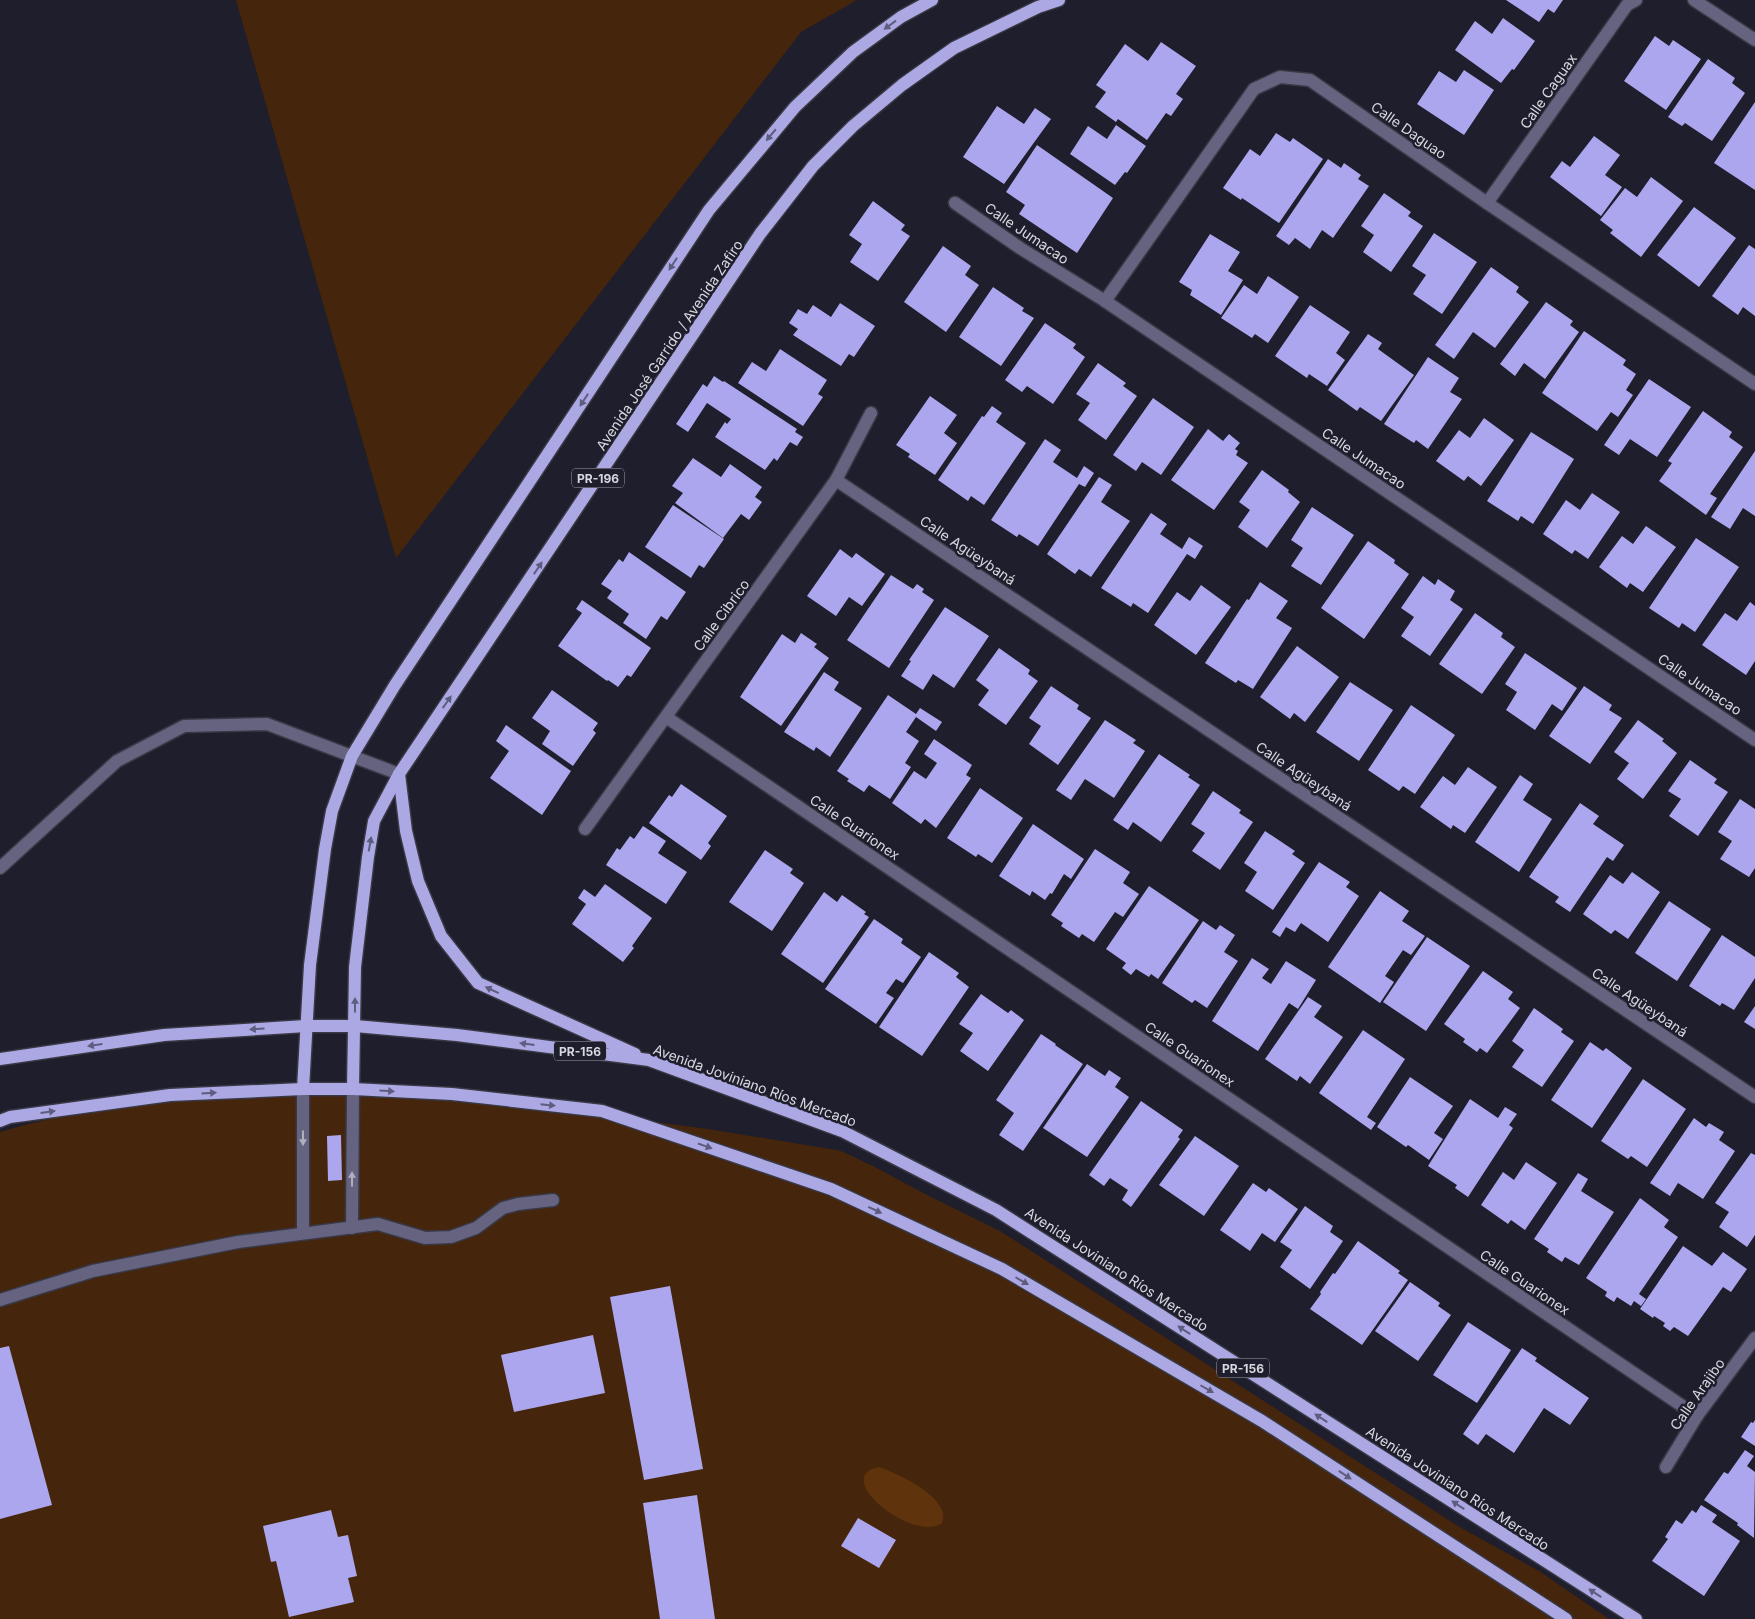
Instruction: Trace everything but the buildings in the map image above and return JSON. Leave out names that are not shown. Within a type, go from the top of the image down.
[{"type":"main road","points":[[303,1089],[310,965],[325,849],[332,811],[352,756],[395,685],[709,210],[802,100],[853,52],[901,17],[932,0]]},
{"type":"main road","name":"Avenida José Garrido / Avenida Zafiro","points":[[353,1089],[355,967],[368,857],[374,821],[399,774],[754,243],[813,166],[853,126],[902,85],[954,48],[1038,7],[1059,0]]},
{"type":"main road","points":[[399,774],[406,832],[418,881],[441,936],[478,983],[649,1060]]},
{"type":"main road","name":"Avenida Joviniano Ríos Mercado","points":[[0,1059],[164,1035],[306,1026],[355,1026],[457,1035],[649,1060],[842,1131],[996,1210],[1636,1619]]},
{"type":"main road","name":"PR-156","points":[[0,1121],[10,1117],[170,1095],[303,1089],[353,1089],[452,1094],[602,1111],[831,1189],[1002,1269],[1262,1421],[1566,1619]]},
{"type":"street","name":"Calle Caguax","points":[[1487,203],[1627,5],[1636,0]]},
{"type":"street","points":[[1694,0],[1755,40]]},
{"type":"street","name":"Calle Daguao","points":[[1104,301],[1254,89],[1280,77],[1310,80],[1487,203],[1755,384]]},
{"type":"street","name":"Calle Jumacao","points":[[955,202],[1020,248],[1104,301],[1755,740]]},
{"type":"street","name":"Calle Cibrico","points":[[585,828],[836,480],[872,414]]},
{"type":"street","name":"Calle Agüeybaná","points":[[836,480],[1755,1097]]},
{"type":"street","name":"Calle Guarionex","points":[[666,717],[1697,1416]]},
{"type":"street","points":[[0,868],[118,761],[184,726],[267,724],[399,774]]},
{"type":"street","points":[[303,1089],[303,1233]]},
{"type":"street","points":[[352,1228],[353,1089]]},
{"type":"street","points":[[0,1300],[93,1271],[238,1242],[378,1224],[425,1238],[451,1237],[476,1228],[503,1208],[518,1204],[554,1200]]},
{"type":"street","name":"Calle Arajibo","points":[[1666,1468],[1697,1416],[1755,1338]]},
{"type":"shaded area","points":[[236,0],[857,0],[801,32],[396,558]]},
{"type":"shaded area","points":[[290,1092],[409,1097],[587,1113],[708,1129],[841,1151],[1000,1231],[1458,1526],[1539,1571],[1609,1619],[0,1619],[0,1132],[35,1122],[107,1108],[181,1100]]},
{"type":"shaded area","points":[[879,1467],[909,1481],[931,1496],[939,1505],[943,1514],[942,1523],[929,1527],[913,1524],[897,1517],[881,1506],[870,1494],[864,1482],[866,1473]]}]
